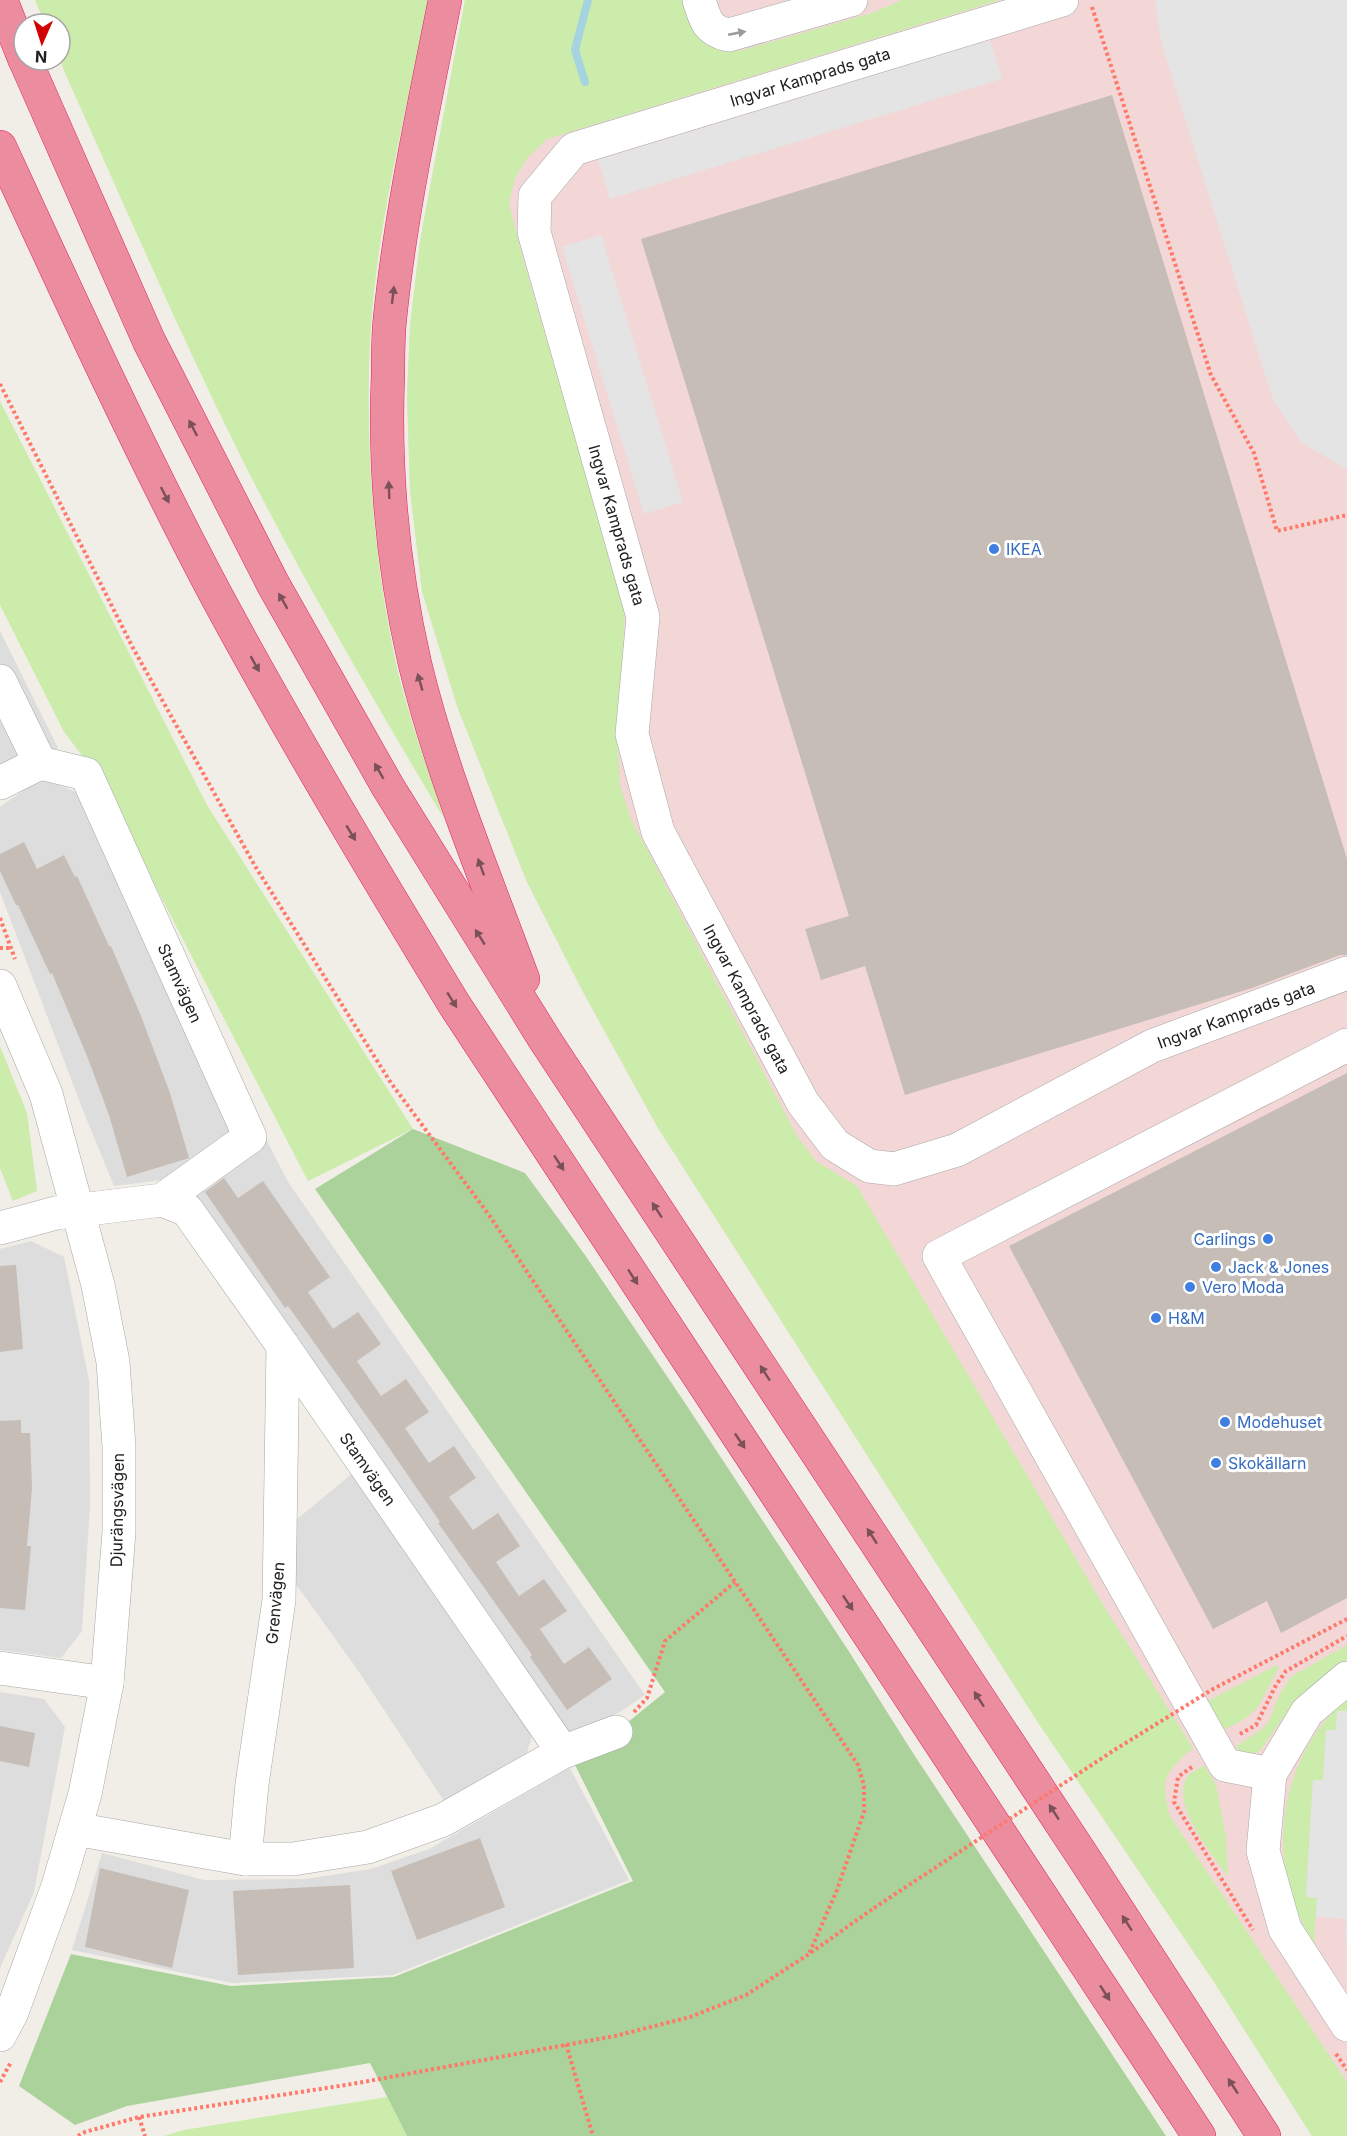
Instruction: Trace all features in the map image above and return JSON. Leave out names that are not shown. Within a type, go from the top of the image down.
[{"type":"highway","points":[[1,0],[12,28]]},
{"type":"highway","points":[[445,0],[404,209],[390,321],[386,414],[390,502],[399,580],[415,664],[438,743],[545,1040]]},
{"type":"highway","points":[[30,72],[149,341],[273,584],[388,787],[545,1040],[1086,1861],[1264,2136]]},
{"type":"highway","points":[[0,147],[101,368],[216,594],[342,818],[454,1004],[1199,2136]]},
{"type":"highway","points":[[0,190],[101,368]]},
{"type":"street","points":[[699,0],[710,27],[729,35],[851,0]]},
{"type":"street","name":"Ingvar Kamprads gata","points":[[1062,0],[574,149],[535,196],[534,231],[643,617],[632,734],[658,832],[803,1103],[835,1145],[869,1166],[894,1169],[957,1150],[1152,1046],[1347,973]]},
{"type":"street","points":[[0,681],[40,763],[0,783]]},
{"type":"street","name":"Stamvägen","points":[[40,763],[86,774],[250,1137],[162,1200]]},
{"type":"street","name":"Djurängsvägen","points":[[0,986],[46,1094],[98,1285],[113,1362],[119,1447],[119,1532],[107,1683],[85,1794],[58,1886],[36,1949],[12,2012],[0,2035]]},
{"type":"street","points":[[1269,1774],[1225,1766],[939,1256],[1347,1045]]},
{"type":"street","name":"Stamvägen","points":[[0,1228],[56,1213],[79,1212],[105,1206],[162,1200],[187,1210],[284,1346],[563,1752]]},
{"type":"street","name":"Grenvägen","points":[[245,1859],[252,1784],[279,1600],[284,1346]]},
{"type":"street","points":[[0,1668],[107,1683]]},
{"type":"street","points":[[1347,1678],[1307,1712],[1269,1774],[1263,1851],[1285,1929],[1347,2025]]},
{"type":"street","points":[[75,1829],[245,1859],[293,1859],[368,1847],[443,1820],[563,1752],[616,1732]]},
{"type":"path","points":[[1089,0],[1211,375],[1254,453],[1277,531],[1347,515]]},
{"type":"path","points":[[0,384],[133,648],[255,866],[391,1083],[489,1215],[858,1765],[864,1785],[864,1812],[837,1890],[809,1954]]},
{"type":"path","points":[[0,948],[11,948]]},
{"type":"path","points":[[616,1732],[647,1698],[665,1641],[735,1582]]},
{"type":"path","points":[[78,2136],[139,2117],[352,2084],[615,2036],[690,2017],[746,1995],[1116,1749],[1213,1689],[1347,1619]]},
{"type":"path","points":[[566,2044],[592,2136]]},
{"type":"path","points":[[139,2117],[145,2136]]},
{"type":"shaded area","points":[[465,0],[1347,0],[1347,2136],[1312,2136],[1214,1982],[1037,1721],[658,1128],[583,992],[527,882],[457,706],[422,591],[410,490],[407,395],[410,326],[420,241]]},
{"type":"shaded area","points":[[1155,0],[1347,0],[1347,470],[1301,442],[1273,400],[1161,42]]},
{"type":"shaded area","points":[[990,40],[1002,79],[610,199],[598,160]]},
{"type":"shaded area","points":[[601,235],[683,502],[644,514],[562,247]]},
{"type":"shaded area","points":[[0,631],[58,748],[0,771]]},
{"type":"shaded area","points":[[41,778],[91,798],[288,1182],[645,1695],[571,1744],[163,1180],[114,1186],[0,892],[0,807]]},
{"type":"shaded area","points":[[31,1241],[64,1257],[89,1380],[90,1505],[82,1631],[61,1658],[0,1650],[0,1249]]},
{"type":"shaded area","points":[[353,1473],[532,1736],[526,1756],[448,1807],[357,1669],[295,1583],[297,1519]]},
{"type":"shaded area","points":[[0,1692],[44,1699],[65,1727],[34,1892],[0,1968]]},
{"type":"shaded area","points":[[1337,1711],[1347,1711],[1347,1945],[1346,1919],[1316,1917],[1317,1898],[1306,1897],[1313,1780],[1323,1780],[1326,1730],[1336,1730]]},
{"type":"shaded area","points":[[570,1768],[629,1880],[393,1975],[232,1983],[72,1950],[102,1853],[204,1880],[305,1879],[371,1869],[429,1849]]},
{"type":"green space","points":[[35,0],[429,0],[380,243],[371,325],[369,413],[377,546],[390,633],[409,712],[444,819],[315,596],[266,505],[175,318],[65,72],[72,72],[72,12],[40,12]]},
{"type":"green space","points":[[465,0],[690,0],[703,33],[739,51],[872,13],[902,0],[1000,0],[547,139],[528,157],[515,178],[509,204],[625,608],[618,749],[620,785],[631,819],[797,1136],[816,1161],[857,1186],[1105,1608],[1193,1748],[1176,1764],[1167,1777],[1165,1793],[1170,1816],[1347,2082],[1347,2136],[1312,2136],[1214,1982],[1037,1721],[658,1128],[583,992],[527,882],[457,706],[422,591],[410,490],[407,395],[410,326],[420,241]]},
{"type":"green space","points":[[0,401],[207,805],[413,1129],[308,1181],[100,779],[64,732],[0,605]]},
{"type":"green space","points":[[0,1046],[27,1113],[37,1191],[13,1201],[0,1168]]},
{"type":"green space","points":[[413,1129],[525,1173],[585,1255],[683,1400],[1166,2136],[407,2136],[370,2063],[127,2106],[75,2125],[19,2086],[71,1954],[231,1986],[394,1977],[633,1881],[572,1759],[616,1732],[665,1692],[315,1189]]},
{"type":"green space","points":[[1347,1645],[1347,1660],[1307,1691],[1289,1709],[1260,1751],[1253,1754],[1240,1752],[1236,1746],[1261,1730],[1269,1721],[1280,1693],[1292,1676]]},
{"type":"green space","points":[[1277,1665],[1279,1668],[1264,1697],[1252,1713],[1223,1730],[1206,1702]]},
{"type":"green space","points":[[1347,1699],[1347,1711],[1337,1711],[1336,1731],[1326,1730],[1323,1780],[1313,1780],[1306,1896],[1317,1898],[1314,1944],[1297,1911],[1287,1879],[1283,1851],[1284,1822],[1289,1794],[1310,1742],[1327,1719]]},
{"type":"green space","points":[[1204,1765],[1216,1785],[1226,1837],[1228,1877],[1195,1828],[1184,1800],[1183,1787],[1188,1776]]},
{"type":"green space","points":[[387,2097],[407,2136],[164,2136],[184,2130]]},
{"type":"building","name":"IKEA","points":[[1112,95],[1347,859],[1347,955],[1340,955],[1252,988],[905,1095],[865,966],[821,980],[805,929],[849,916],[641,239]]},
{"type":"building","points":[[24,842],[37,869],[64,855],[75,877],[77,876],[111,946],[141,1016],[170,1093],[189,1158],[127,1177],[109,1115],[87,1056],[52,973],[50,974],[0,871],[0,854]]},
{"type":"building","name":"Modehuset","points":[[1347,1073],[1347,1598],[1281,1633],[1267,1601],[1213,1629],[1009,1246]]},
{"type":"building","points":[[224,1178],[238,1198],[263,1181],[330,1277],[308,1292],[333,1329],[358,1312],[381,1344],[357,1361],[381,1396],[406,1379],[429,1412],[405,1428],[429,1463],[454,1446],[476,1478],[449,1497],[473,1530],[498,1513],[520,1546],[496,1562],[519,1596],[544,1579],[567,1611],[540,1629],[564,1664],[589,1647],[612,1679],[567,1710],[530,1657],[532,1655],[438,1523],[440,1522],[385,1442],[288,1306],[285,1308],[205,1192]]},
{"type":"building","points":[[16,1265],[23,1349],[0,1352],[0,1266]]},
{"type":"building","points":[[21,1420],[21,1433],[30,1433],[32,1488],[27,1546],[31,1546],[25,1610],[0,1608],[0,1421]]},
{"type":"building","points":[[0,1726],[35,1733],[29,1767],[0,1761]]},
{"type":"building","points":[[480,1838],[505,1907],[417,1940],[391,1871]]},
{"type":"building","points":[[100,1868],[189,1890],[172,1968],[85,1947]]},
{"type":"building","points":[[350,1885],[354,1968],[238,1975],[233,1891]]},
{"type":"waterway","points":[[585,82],[575,50],[588,0]]},
{"type":"place","name":"IKEA","points":[[994,549]]},
{"type":"place","name":"Carlings","points":[[1268,1239]]},
{"type":"place","name":"Jack & Jones","points":[[1216,1267]]},
{"type":"place","name":"Vero Moda","points":[[1190,1287]]},
{"type":"place","name":"H&M","points":[[1156,1318]]},
{"type":"place","name":"Modehuset","points":[[1225,1422]]},
{"type":"place","name":"Skokällarn","points":[[1216,1463]]}]
